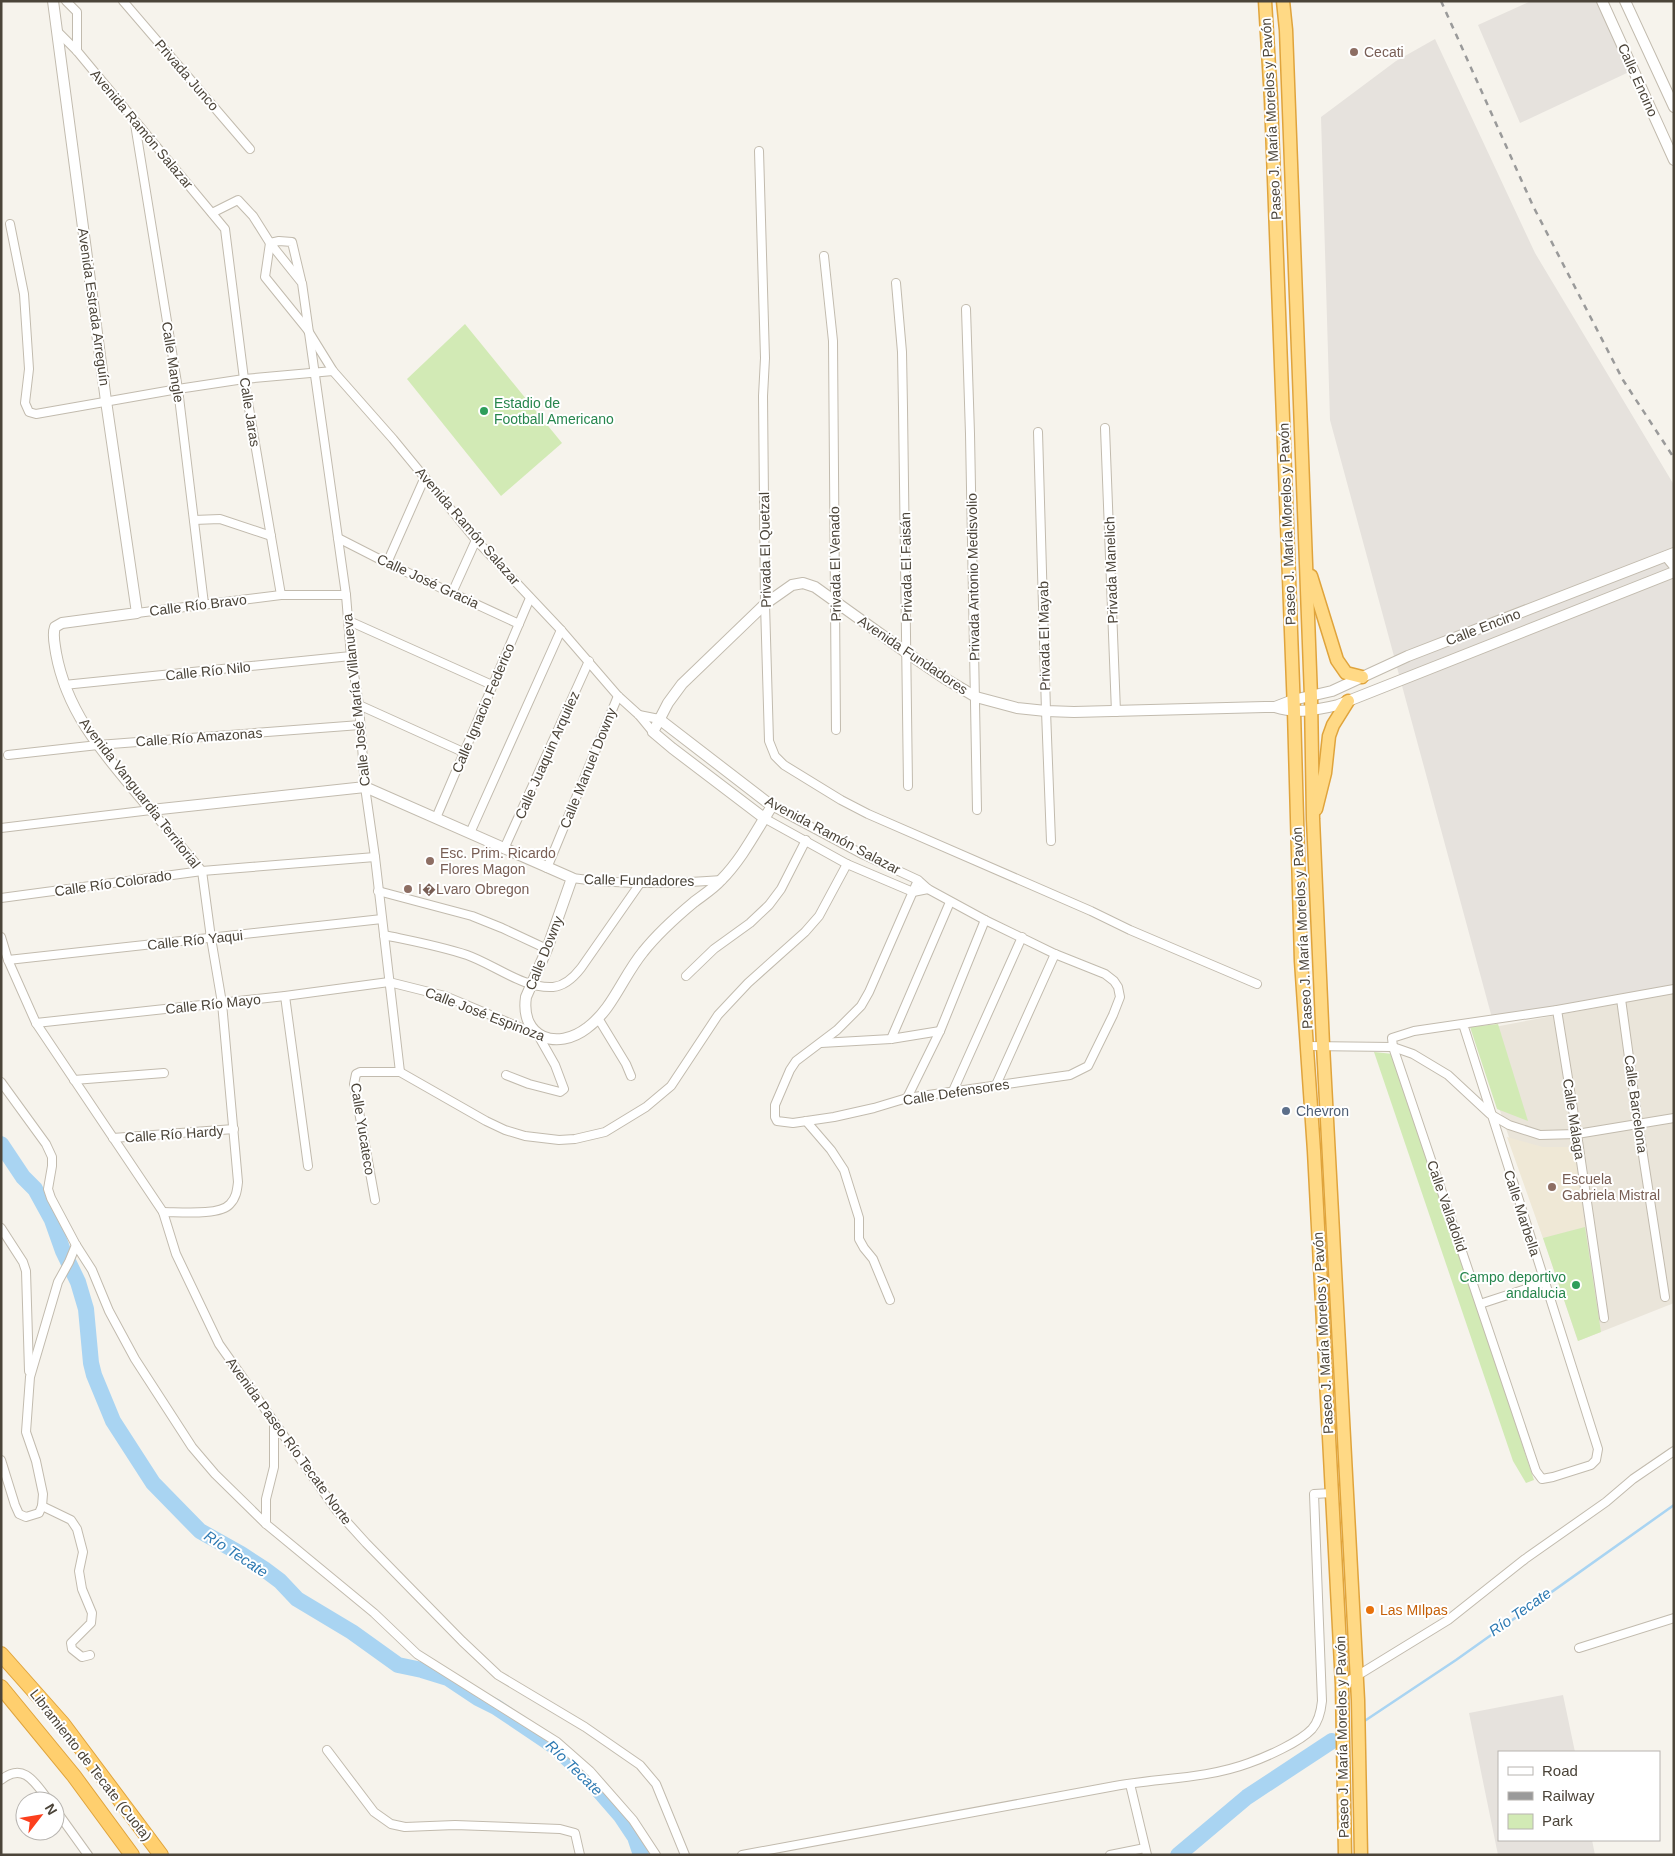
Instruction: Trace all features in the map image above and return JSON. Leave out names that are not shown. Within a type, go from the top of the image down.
[{"type":"highway","name":"Paseo J. María Morelos y Pavón","points":[[1266,1],[1294,706],[1301,961],[1308,1046],[1342,1685],[1345,1855]]},
{"type":"highway","name":"Paseo J. María Morelos y Pavón","points":[[1283,1],[1286,30],[1306,556],[1311,704],[1312,819],[1357,1676],[1361,1855]]},
{"type":"highway","points":[[1306,556],[1336,660],[1346,673],[1362,677]]},
{"type":"highway","points":[[1312,819],[1320,796],[1329,736],[1333,725],[1348,701]]},
{"type":"highway","name":"Libramiento de Tecate (Cuota)","points":[[1,1654],[62,1724],[161,1855]]},
{"type":"highway","name":"Libramiento de Tecate (Cuota)","points":[[1,1687],[74,1776],[132,1855]]},
{"type":"street","name":"Avenida Estrada Arreguín","points":[[53,1],[106,401],[137,613]]},
{"type":"street","points":[[66,1],[77,12],[77,51]]},
{"type":"street","name":"Privada Junco","points":[[123,1],[250,149]]},
{"type":"street","name":"Calle Encino","points":[[1602,1],[1674,160]]},
{"type":"street","name":"Calle Encino","points":[[1625,1],[1674,107]]},
{"type":"street","name":"Avenida Ramón Salazar","points":[[58,31],[77,51],[134,122],[225,229]]},
{"type":"street","name":"Calle Mangle","points":[[134,122],[178,389],[204,604]]},
{"type":"street","name":"Privada El Quetzal","points":[[759,151],[765,358],[763,396],[765,604],[769,741],[774,756],[784,765],[841,800],[868,814],[1257,984]]},
{"type":"street","points":[[212,213],[238,200],[253,216],[270,243],[302,283]]},
{"type":"street","points":[[10,224],[24,294],[29,369],[25,403],[29,412],[36,414],[244,379],[333,371]]},
{"type":"street","name":"Calle Jaras","points":[[225,229],[244,379],[282,595]]},
{"type":"street","name":"Avenida Ramón Salazar","points":[[307,329],[302,283],[292,242],[279,241],[270,243],[265,277],[307,329],[333,371],[425,477],[476,540],[653,732],[764,818],[847,864],[913,892]]},
{"type":"street","name":"Privada El Venado","points":[[824,256],[833,341],[836,730]]},
{"type":"street","name":"Privada El Faisán","points":[[896,283],[902,352],[908,786]]},
{"type":"street","name":"Privada Antonio Medisvolio","points":[[966,309],[977,810]]},
{"type":"street","name":"Calle José María Villanueva","points":[[307,329],[346,595],[365,788],[400,1072]]},
{"type":"street","name":"Privada Manelich","points":[[1105,428],[1116,712]]},
{"type":"street","name":"Privada El Mayab","points":[[1038,432],[1051,841]]},
{"type":"street","points":[[387,563],[425,477]]},
{"type":"street","points":[[194,520],[220,520],[271,536]]},
{"type":"street","name":"Calle José Gracia","points":[[338,538],[387,563],[519,624]]},
{"type":"street","points":[[452,593],[476,540]]},
{"type":"street","points":[[1670,555],[1674,567]]},
{"type":"street","name":"Calle Encino","points":[[1311,704],[1332,691],[1408,656],[1670,555]]},
{"type":"street","name":"Calle Encino","points":[[1294,706],[1311,704],[1325,708],[1348,701],[1674,572]]},
{"type":"street","name":"Avenida Fundadores","points":[[653,732],[668,703],[682,684],[765,604],[787,588],[803,583],[815,587],[907,653],[976,697],[1017,708],[1046,711],[1116,712],[1294,706]]},
{"type":"street","name":"Calle Río Bravo","points":[[54,630],[55,627],[62,623],[204,604],[282,595],[346,595]]},
{"type":"street","name":"Calle Ignacio Federico","points":[[436,818],[530,598]]},
{"type":"street","points":[[349,621],[492,685]]},
{"type":"street","name":"Avenida Vanguardia Territorial","points":[[54,630],[59,668],[71,703],[98,745],[202,871],[222,1003],[234,1129],[238,1182],[237,1193],[230,1205],[223,1209],[201,1212],[163,1212]]},
{"type":"street","points":[[470,833],[561,630]]},
{"type":"street","name":"Calle Río Nilo","points":[[64,685],[351,656]]},
{"type":"street","name":"Calle Juaquin Arquilez","points":[[504,850],[589,661]]},
{"type":"street","name":"Calle Manuel Downy","points":[[547,868],[618,696]]},
{"type":"street","points":[[358,705],[463,752]]},
{"type":"street","name":"Avenida Ramón Salazar","points":[[639,715],[659,719],[772,806],[862,854],[918,880],[928,890],[985,920],[1055,954],[1105,974],[1114,981],[1118,987],[1120,997],[1088,1066],[1077,1072]]},
{"type":"street","name":"Calle Río Amazonas","points":[[8,755],[98,745],[360,725]]},
{"type":"street","points":[[1,828],[151,810],[365,788]]},
{"type":"street","name":"Calle Fundadores","points":[[365,788],[572,878],[594,881],[664,883],[722,880]]},
{"type":"street","name":"Calle José Espinoza","points":[[389,982],[445,996],[538,1035],[552,1039],[569,1038],[588,1028],[610,1004],[631,967],[653,940],[673,920],[722,880],[772,806]]},
{"type":"street","points":[[686,976],[714,949],[750,923],[770,905],[781,889],[806,840]]},
{"type":"street","name":"Calle Río Colorado","points":[[1,898],[202,871],[375,857]]},
{"type":"street","points":[[400,1072],[479,1118],[525,1136],[559,1140],[584,1138],[605,1132],[646,1107],[671,1086],[724,1008],[748,983],[805,932],[819,916],[847,864]]},
{"type":"street","name":"Calle Downy","points":[[506,1075],[529,1084],[560,1092],[564,1088],[551,1057],[528,1022],[526,997],[547,949],[572,878]]},
{"type":"street","points":[[821,1043],[838,1030],[861,1006],[869,992],[918,880]]},
{"type":"street","points":[[384,935],[443,948],[468,956],[532,984],[552,987],[564,984],[581,968],[641,882]]},
{"type":"street","points":[[913,892],[928,890]]},
{"type":"street","points":[[378,891],[472,916],[547,949]]},
{"type":"street","points":[[891,1039],[950,902]]},
{"type":"street","name":"Calle Río Yaqui","points":[[8,960],[382,919]]},
{"type":"street","points":[[907,1098],[940,1030],[985,920]]},
{"type":"street","name":"Avenida Paseo Río Tecate Norte","points":[[1,937],[8,960],[36,1023],[163,1212],[176,1254],[219,1344],[337,1511],[366,1543],[498,1675],[585,1727],[640,1765],[656,1784],[685,1855]]},
{"type":"street","points":[[953,1090],[1022,937]]},
{"type":"street","points":[[996,1085],[1055,954]]},
{"type":"street","name":"Calle Río Mayo","points":[[36,1023],[285,996],[389,982]]},
{"type":"street","points":[[1393,1047],[1392,1038],[1414,1031],[1557,1010],[1674,989]]},
{"type":"street","points":[[285,996],[308,1166]]},
{"type":"street","name":"Calle Barcelona","points":[[1621,999],[1665,1297]]},
{"type":"street","name":"Calle Málaga","points":[[1557,1010],[1604,1318]]},
{"type":"street","points":[[598,1018],[626,1064],[631,1076]]},
{"type":"street","name":"Calle Marbella","points":[[1463,1024],[1596,1444],[1597,1458],[1591,1464],[1553,1478],[1542,1478]]},
{"type":"street","points":[[821,1043],[891,1039],[940,1030]]},
{"type":"street","name":"Calle Defensores","points":[[821,1043],[796,1061],[790,1070],[775,1105],[777,1121],[788,1123],[806,1121],[874,1108],[907,1098],[953,1090],[1062,1077],[1077,1072]]},
{"type":"street","points":[[1308,1046],[1393,1047],[1423,1059],[1448,1075],[1490,1114],[1509,1125],[1540,1135],[1577,1134],[1674,1118]]},
{"type":"street","name":"Calle Valladolid","points":[[1393,1047],[1536,1471],[1542,1478]]},
{"type":"street","name":"Calle Yucateco","points":[[375,1200],[354,1078],[360,1072],[400,1072]]},
{"type":"street","points":[[74,1080],[164,1073]]},
{"type":"street","points":[[1,1082],[46,1144],[52,1156],[48,1189],[76,1245],[92,1270],[109,1311],[135,1359],[176,1423],[215,1474],[266,1524],[374,1613],[417,1654],[557,1742],[590,1771],[633,1820],[656,1855]]},
{"type":"street","points":[[806,1121],[844,1170],[859,1218],[859,1238],[873,1259],[890,1300]]},
{"type":"street","name":"Calle Río Hardy","points":[[114,1138],[234,1129]]},
{"type":"street","points":[[1,1228],[23,1262],[26,1271],[30,1377],[26,1432],[36,1461],[43,1494],[39,1513],[26,1517],[20,1514],[14,1504],[1,1460]]},
{"type":"street","points":[[30,1377],[58,1282],[76,1245]]},
{"type":"street","points":[[1480,1304],[1544,1283]]},
{"type":"street","points":[[266,1524],[266,1499],[274,1467],[274,1422]]},
{"type":"street","points":[[1342,1685],[1448,1620],[1510,1570],[1674,1451]]},
{"type":"street","points":[[742,1855],[1130,1784],[1215,1772],[1247,1764],[1280,1749],[1313,1729],[1318,1721],[1322,1701],[1314,1494],[1332,1493]]},
{"type":"street","points":[[42,1506],[71,1520],[77,1529],[83,1552],[79,1571],[82,1590],[92,1613],[91,1622],[71,1643],[72,1649],[82,1657],[90,1655]]},
{"type":"street","points":[[1579,1648],[1674,1618]]},
{"type":"street","points":[[327,1750],[374,1812],[391,1824],[405,1827],[455,1825],[560,1829],[575,1834],[580,1855]]},
{"type":"street","points":[[1,1780],[6,1776],[22,1772],[31,1778],[41,1791]]},
{"type":"street","points":[[1110,1855],[1146,1851],[1130,1784]]},
{"type":"street","points":[[65,1823],[88,1855]]},
{"type":"shaded area","points":[[1531,1],[1597,1],[1629,72],[1520,123],[1478,25]]},
{"type":"shaded area","points":[[1435,39],[1535,253],[1674,485],[1674,985],[1492,1018],[1330,420],[1321,117],[1396,61]]},
{"type":"shaded area","points":[[1674,993],[1674,1303],[1578,1341],[1473,1031]]},
{"type":"shaded area","name":"Escuela Gabriela Mistral","points":[[1507,1137],[1543,1147],[1574,1147],[1585,1227],[1543,1238]]},
{"type":"shaded area","points":[[1563,1695],[1575,1751],[1498,1751],[1498,1841],[1592,1841],[1595,1855],[1498,1855],[1469,1713]]},
{"type":"green space","name":"Estadio de Football Americano","points":[[465,324],[562,443],[501,496],[407,379]]},
{"type":"green space","points":[[1498,1024],[1528,1121],[1497,1109],[1470,1027]]},
{"type":"green space","points":[[1374,1052],[1393,1054],[1534,1480],[1526,1483],[1513,1461]]},
{"type":"green space","name":"Campo deportivo andalucia","points":[[1585,1227],[1601,1332],[1578,1341],[1543,1238]]},
{"type":"waterway","name":"Río Tecate","points":[[1,1144],[23,1177],[35,1189],[52,1220],[63,1251],[78,1282],[86,1309],[91,1363],[94,1375],[113,1421],[153,1483],[200,1531],[264,1569],[280,1581],[297,1599],[352,1632],[398,1665],[448,1678],[478,1698],[496,1707],[554,1746],[588,1778],[621,1816],[635,1837],[641,1855]]},
{"type":"waterway","name":"Río Tecate","points":[[1363,1722],[1456,1660],[1674,1505]]},
{"type":"waterway","points":[[1332,1741],[1339,1737]]},
{"type":"waterway","name":"Río Tecate","points":[[1178,1855],[1247,1797],[1332,1741]]},
{"type":"railway","points":[[1441,1],[1533,206],[1623,380],[1674,458]]},
{"type":"place","name":"Cecati","points":[[1354,52]]},
{"type":"place","name":"Estadio de Football Americano","points":[[484,411]]},
{"type":"place","name":"Esc. Prim. Ricardo Flores Magon","points":[[430,861]]},
{"type":"place","name":"I�Lvaro Obregon","points":[[408,889]]},
{"type":"place","name":"Chevron","points":[[1286,1111]]},
{"type":"place","name":"Escuela Gabriela Mistral","points":[[1552,1187]]},
{"type":"place","name":"Campo deportivo andalucia","points":[[1576,1285]]},
{"type":"place","name":"Las MIlpas","points":[[1370,1610]]}]
